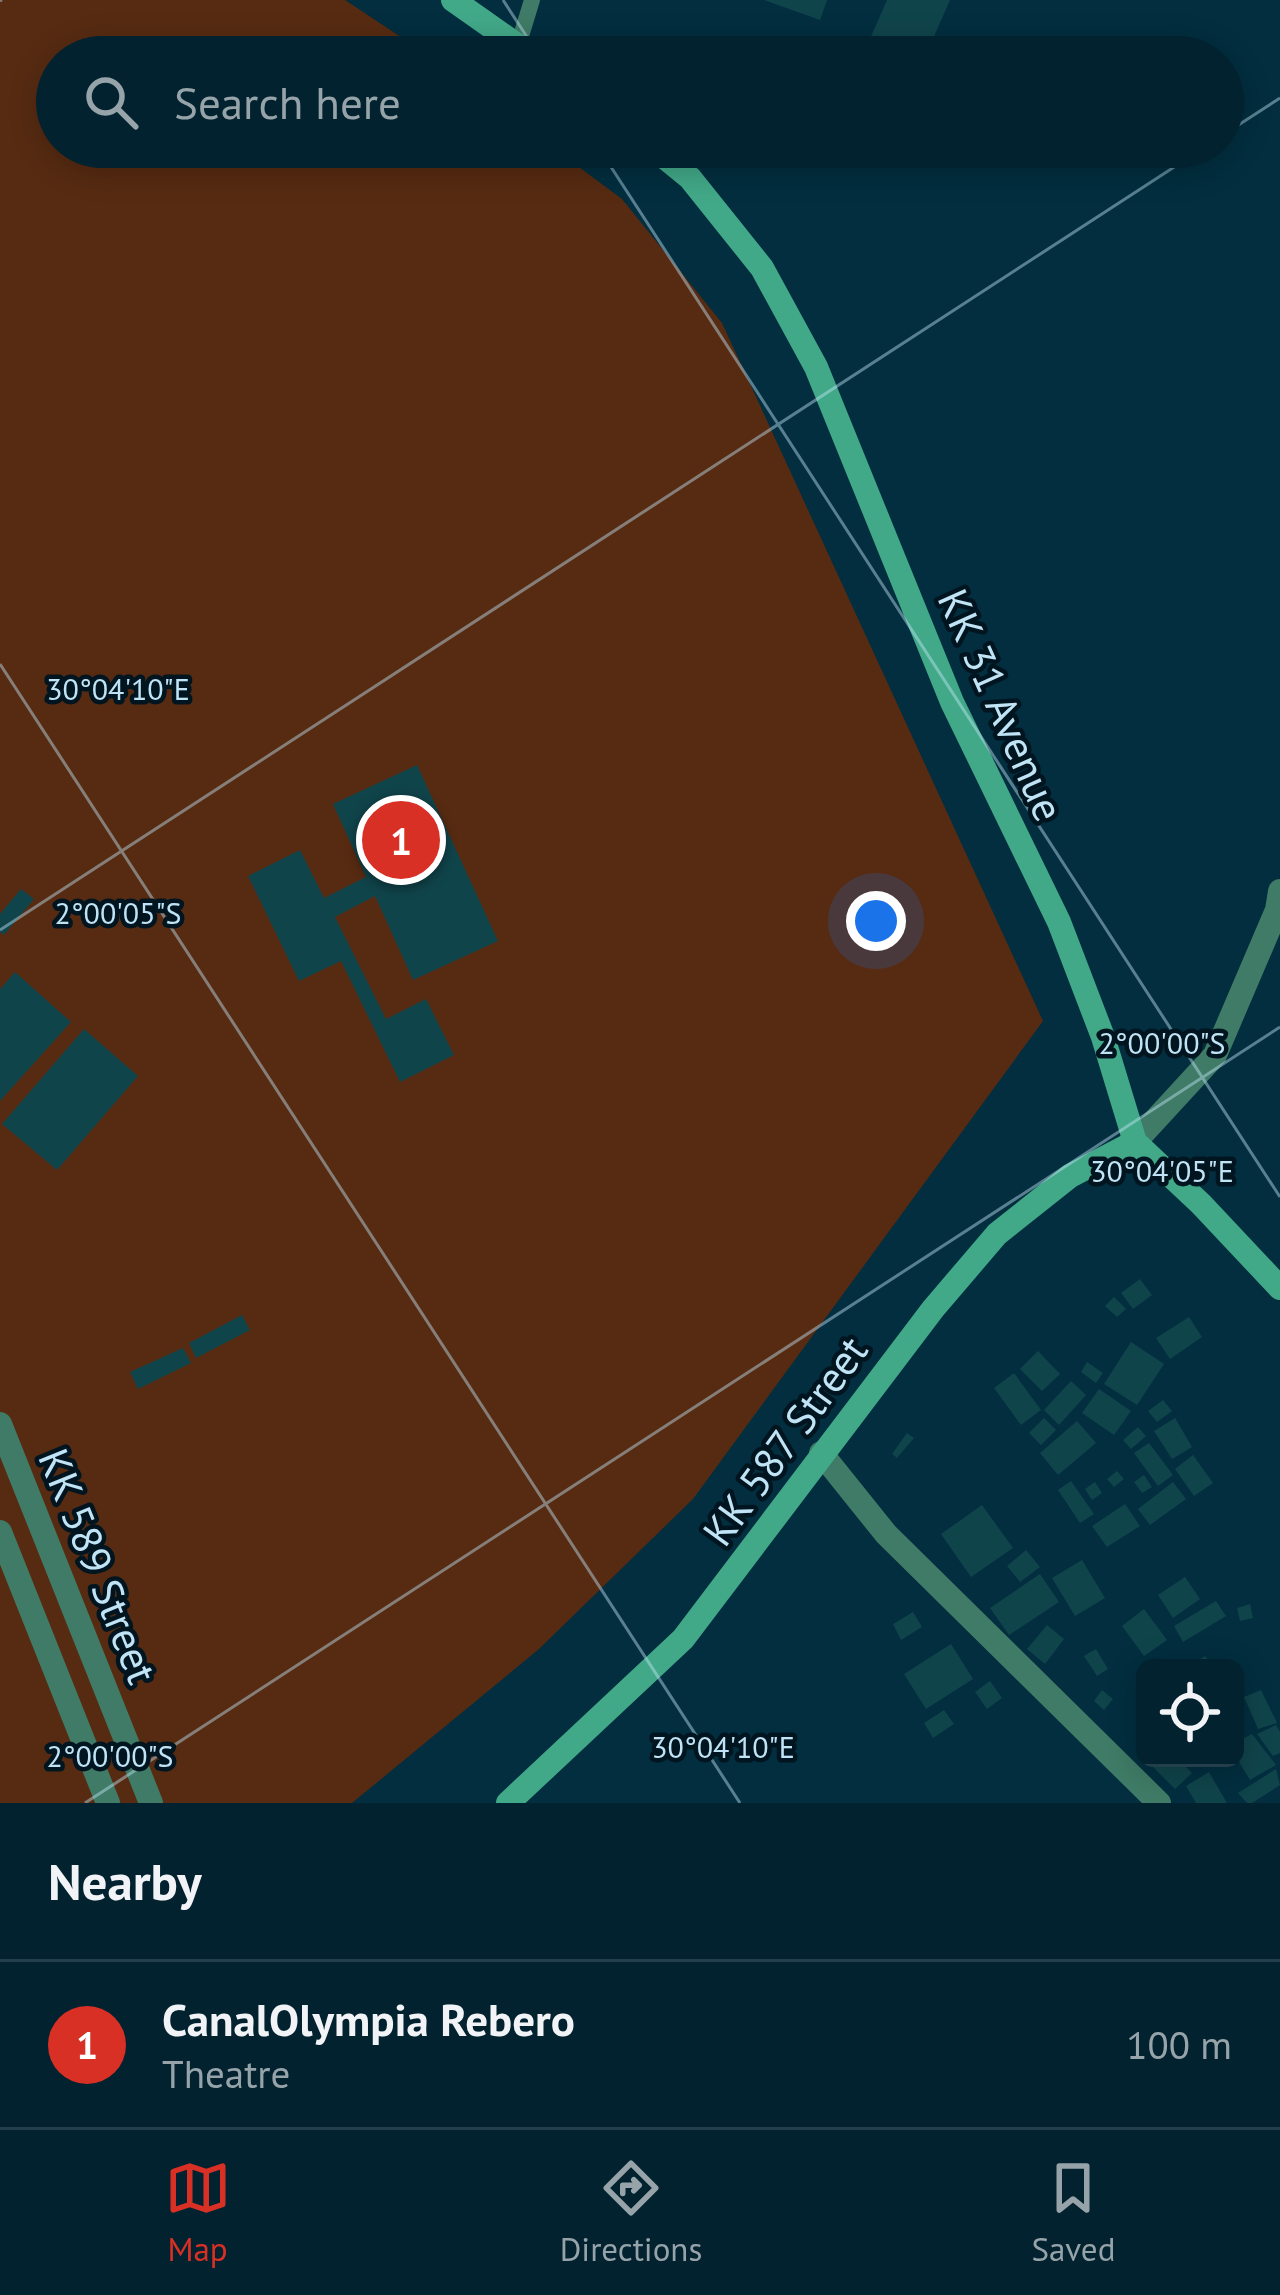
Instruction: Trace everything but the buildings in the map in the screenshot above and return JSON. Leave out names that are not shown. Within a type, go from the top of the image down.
[{"type":"main road","points":[[453,0],[504,36]]},
{"type":"main road","name":"KK 31 Avenue","points":[[678,168],[762,268],[816,367],[952,702],[1059,922],[1103,1037],[1135,1142],[1280,1288]]},
{"type":"main road","name":"KK 587 Street","points":[[508,1803],[683,1640],[821,1453],[998,1234],[1070,1175],[1135,1142]]},
{"type":"street","points":[[1135,1142],[1216,1055],[1277,910],[1280,891]]},
{"type":"street","name":"KK 589 Street","points":[[0,1424],[151,1803]]},
{"type":"street","points":[[821,1453],[886,1534],[1159,1803]]},
{"type":"street","name":"KK 589 Street","points":[[0,1532],[108,1803]]},
{"type":"lane","points":[[528,36],[532,0]]},
{"type":"shaded area","points":[[0,0],[345,0],[399,36],[36,36],[36,168],[580,168],[622,199],[722,323],[1043,1021],[693,1499],[539,1649],[352,1803],[0,1803]]},
{"type":"place","name":"CanalOlympia Rebero","points":[[401,840]]}]
